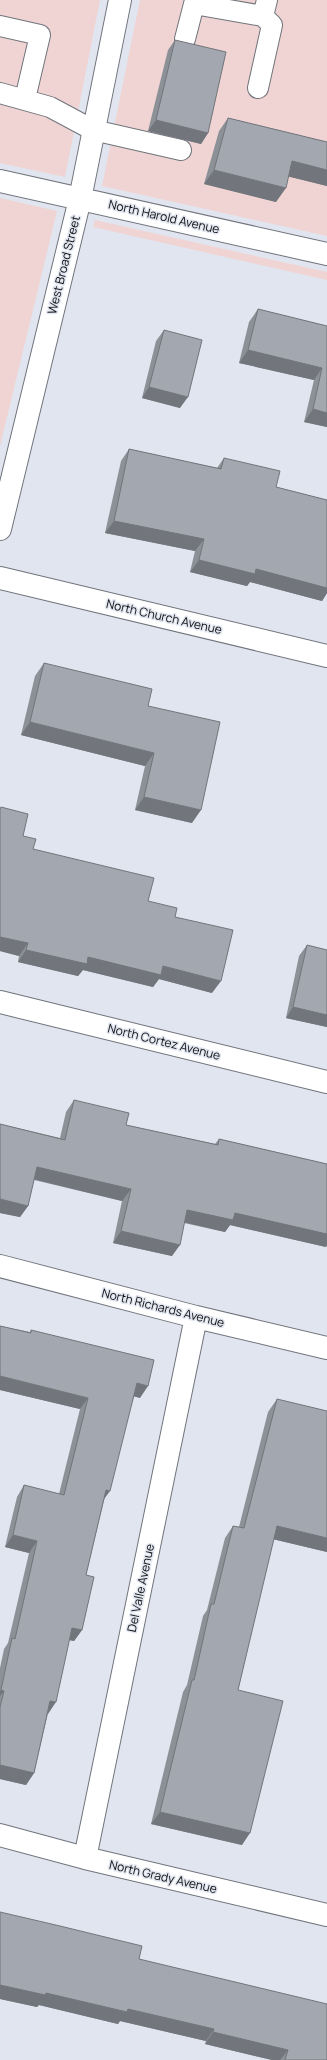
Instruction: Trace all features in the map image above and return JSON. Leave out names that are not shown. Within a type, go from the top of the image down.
[{"type":"street","name":"West Broad Street","points":[[0,529],[4,500],[80,198],[120,0]]},
{"type":"street","name":"North Harold Avenue","points":[[0,181],[327,254]]},
{"type":"street","name":"North Church Avenue","points":[[0,578],[327,656]]},
{"type":"street","name":"North Cortez Avenue","points":[[0,1002],[327,1082]]},
{"type":"street","name":"North Richards Avenue","points":[[0,1266],[196,1317],[327,1348]]},
{"type":"street","name":"Del Valle Avenue","points":[[85,1858],[196,1317]]},
{"type":"street","name":"North Grady Avenue","points":[[0,1835],[85,1858],[327,1915]]},
{"type":"lane","points":[[185,39],[194,4],[265,8],[272,25],[258,88]]},
{"type":"lane","points":[[0,26],[40,35],[25,99]]},
{"type":"lane","points":[[0,93],[50,107],[93,130],[181,150]]},
{"type":"shaded area","points":[[0,0],[100,0],[65,177],[0,163]]},
{"type":"shaded area","points":[[140,0],[327,0],[327,236],[102,186]]},
{"type":"shaded area","points":[[0,198],[57,211],[0,446]]},
{"type":"shaded area","points":[[95,220],[327,272],[327,280],[93,227]]},
{"type":"building","points":[[175,40],[226,52],[208,133],[156,120]]},
{"type":"building","points":[[228,118],[327,142],[327,170],[292,161],[286,188],[214,170]]},
{"type":"building","points":[[258,309],[327,326],[327,413],[313,409],[322,368],[248,350]]},
{"type":"building","points":[[164,330],[202,340],[188,397],[149,387]]},
{"type":"building","points":[[129,449],[221,469],[224,458],[280,471],[276,487],[327,500],[327,588],[256,569],[255,574],[199,560],[204,539],[114,521]]},
{"type":"building","points":[[44,663],[152,689],[148,706],[220,722],[201,810],[144,797],[154,753],[30,722]]},
{"type":"building","points":[[1,807],[28,814],[23,836],[36,839],[33,849],[154,878],[148,901],[177,908],[175,917],[233,930],[221,981],[163,966],[161,975],[88,957],[87,964],[26,950],[28,943],[0,937]]},
{"type":"building","points":[[307,945],[327,950],[327,1015],[293,1007]]},
{"type":"building","points":[[74,1100],[129,1113],[126,1125],[218,1145],[219,1139],[327,1164],[327,1234],[235,1213],[233,1220],[187,1210],[180,1245],[121,1231],[131,1189],[37,1167],[28,1206],[0,1199],[0,1124],[65,1140]]},
{"type":"building","points":[[0,1326],[31,1333],[31,1330],[154,1360],[148,1386],[137,1383],[110,1491],[106,1490],[86,1575],[94,1577],[82,1630],[72,1628],[56,1702],[50,1701],[34,1773],[0,1765],[0,1707],[4,1691],[1,1690],[12,1638],[15,1639],[37,1541],[13,1535],[24,1485],[64,1495],[88,1398],[0,1376]]},
{"type":"building","points":[[277,1399],[327,1411],[327,1538],[277,1526],[238,1690],[283,1701],[250,1833],[160,1812],[192,1680],[194,1680],[211,1604],[214,1604],[233,1526],[244,1528]]},
{"type":"building","points":[[0,1912],[142,1946],[139,1959],[327,2004],[327,2060],[285,2060],[288,2050],[213,2032],[214,2029],[128,2009],[127,2012],[46,1993],[45,1995],[0,1985]]}]
